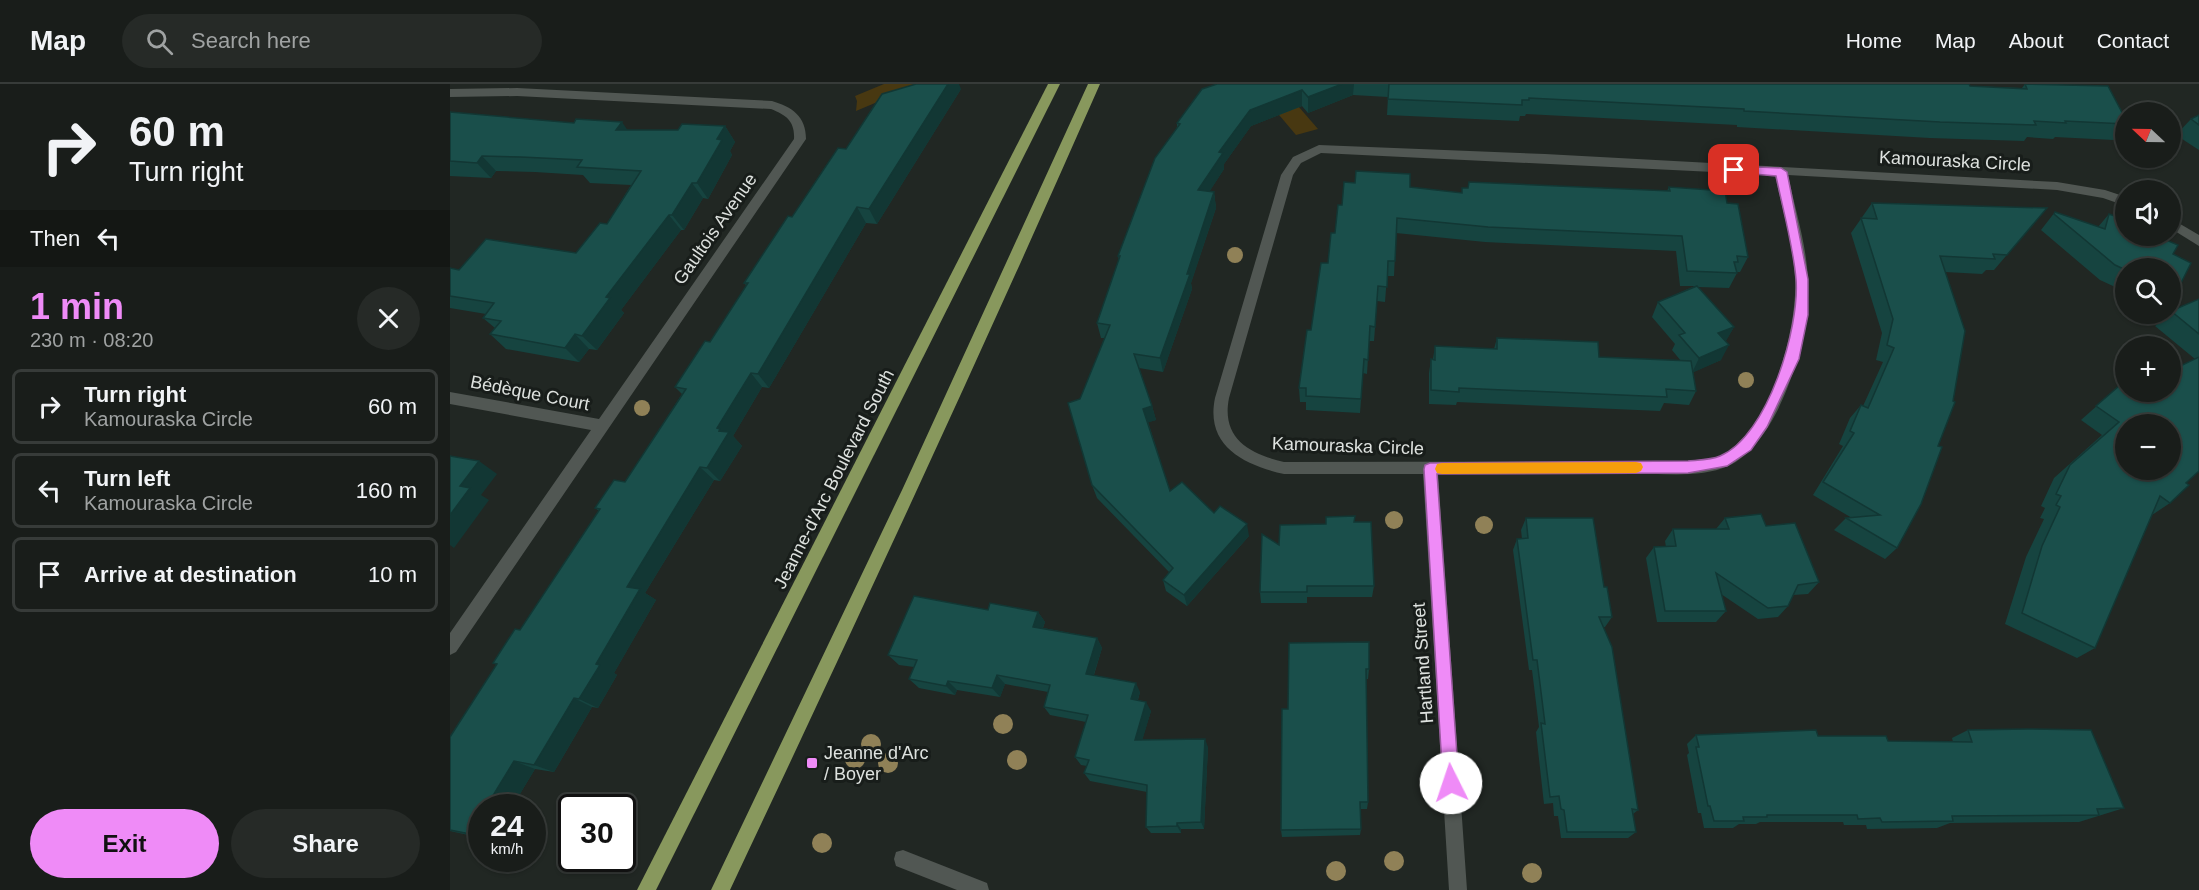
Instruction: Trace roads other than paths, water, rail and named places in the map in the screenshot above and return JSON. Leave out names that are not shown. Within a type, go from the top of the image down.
[{"type":"main road","name":"Jeanne-d'Arc Boulevard South","points":[[646,890],[1054,84]]},
{"type":"main road","points":[[720,890],[892,530],[1019,255],[1094,84]]},
{"type":"street","name":"Gaultois Avenue","points":[[450,93],[517,93],[772,105],[789,111],[798,119],[801,128],[800,139],[450,647]]},
{"type":"street","name":"Kamouraska Circle","points":[[1781,172],[1802,279],[1802,315],[1792,359],[1762,423],[1746,446],[1722,462],[1688,467],[1284,468],[1267,465],[1251,458],[1227,436],[1219,417],[1222,398],[1287,175],[1298,160],[1318,149],[1341,149],[2057,186],[2115,197]]},
{"type":"street","points":[[2181,229],[2199,241]]},
{"type":"street","name":"Bédèque Court","points":[[450,398],[602,426]]},
{"type":"street","name":"Hartland Street","points":[[1430,469],[1458,890]]},
{"type":"street","points":[[903,860],[980,890]]},
{"type":"place","name":"Jeanne d'Arc / Boyer","points":[[812,763]]}]
